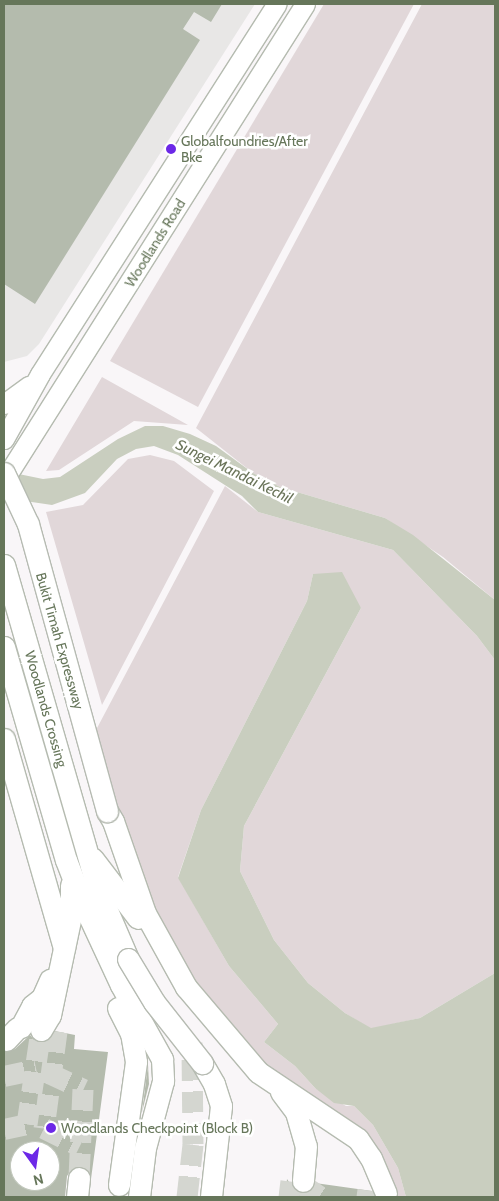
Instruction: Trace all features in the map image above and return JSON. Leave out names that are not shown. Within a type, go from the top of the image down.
[{"type":"highway","name":"Bukit Timah Expressway","points":[[4,473],[28,524],[115,836]]},
{"type":"highway","name":"Woodlands Crossing","points":[[4,565],[88,853],[94,960],[134,1042],[136,1062],[119,1185]]},
{"type":"highway","name":"Woodlands Crossing","points":[[4,647],[66,860],[72,905],[59,971],[61,1014],[28,1031],[32,1006],[42,998],[47,983],[59,971]]},
{"type":"highway","points":[[4,738],[64,948]]},
{"type":"highway","points":[[115,836],[135,911]]},
{"type":"highway","points":[[115,836],[145,913],[161,946],[186,987],[258,1072]]},
{"type":"highway","name":"Woodlands Crossing","points":[[88,853],[135,911],[155,952],[189,1006],[227,1046],[285,1095],[340,1132],[353,1138],[369,1160],[378,1190],[371,1158],[358,1140],[258,1072]]},
{"type":"highway","name":"Woodlands Crossing","points":[[66,860],[172,1012],[189,1030],[192,1039]]},
{"type":"highway","name":"Woodlands Crossing","points":[[91,898],[122,985],[162,1059],[162,1082],[145,1148],[139,1197]]},
{"type":"highway","points":[[91,898],[114,933],[154,1002],[202,1063],[214,1084],[221,1106],[211,1197]]},
{"type":"highway","name":"Woodlands Crossing","points":[[285,1095],[296,1112],[306,1146],[297,1181]]},
{"type":"main road","name":"Woodlands Road","points":[[4,438],[40,374],[277,4]]},
{"type":"main road","name":"Woodlands Road","points":[[4,480],[45,418],[305,4]]},
{"type":"main road","points":[[4,404],[17,397],[40,374]]},
{"type":"shaded area","points":[[4,4],[255,4],[39,344],[27,356],[4,362]]},
{"type":"shaded area","points":[[324,4],[414,4],[198,407],[110,361]]},
{"type":"shaded area","points":[[422,4],[495,4],[495,600],[443,557],[385,518],[280,487],[253,473],[196,428]]},
{"type":"shaded area","points":[[102,377],[188,425],[134,421],[59,470],[46,471]]},
{"type":"shaded area","points":[[150,455],[174,461],[214,491],[102,705],[46,512],[83,505],[128,459]]},
{"type":"shaded area","points":[[225,486],[258,512],[393,550],[477,636],[495,660],[495,973],[420,1018],[371,1029],[345,1013],[308,983],[274,940],[240,871],[244,826],[361,608],[313,574],[307,601],[201,810],[178,877],[229,966],[278,1024],[264,1042],[295,1066],[315,1088],[346,1106],[354,1106],[373,1125],[398,1168],[406,1197],[389,1197],[372,1156],[255,1060],[179,964],[133,859],[96,730]]},
{"type":"water","name":"Sungei Mandai Kechil","points":[[145,426],[163,426],[190,434],[216,446],[253,473],[280,487],[385,518],[413,535],[495,600],[495,660],[477,636],[393,550],[258,512],[242,496],[178,455],[154,446],[136,449],[117,459],[85,493],[52,505],[25,501],[4,471],[43,479],[60,477],[118,439]]},
{"type":"water","points":[[342,572],[361,608],[244,826],[240,871],[274,940],[308,983],[345,1013],[371,1028],[420,1018],[495,973],[495,1197],[406,1197],[398,1168],[373,1125],[354,1106],[334,1103],[315,1088],[295,1066],[264,1042],[278,1024],[229,966],[178,878],[201,810],[307,601],[313,574]]},
{"type":"building","points":[[4,4],[222,4],[211,22],[194,12],[183,29],[200,40],[35,304],[4,284]]},
{"type":"building","name":"Woodlands Checkpoint (Block B)","points":[[55,1031],[75,1035],[74,1049],[108,1052],[91,1179],[86,1168],[74,1166],[67,1176],[65,1197],[4,1197],[4,1052],[15,1049],[30,1035],[35,1041],[47,1041]]},
{"type":"building","points":[[148,1065],[149,1084],[142,1112]]},
{"type":"building","points":[[287,1179],[295,1191],[301,1193],[309,1192],[315,1183],[372,1191],[374,1197],[285,1197]]},
{"type":"tunnel","points":[[4,1129],[27,1124],[41,1030]]},
{"type":"tunnel","points":[[57,1031],[44,1128],[80,1146]]},
{"type":"tunnel","points":[[187,1197],[193,1144],[192,1042]]},
{"type":"tunnel","points":[[4,1076],[36,1069]]},
{"type":"tunnel","points":[[49,1073],[83,1089],[79,1178]]},
{"type":"tunnel","points":[[289,1197],[291,1181]]},
{"type":"tunnel","points":[[302,1184],[321,1197]]},
{"type":"tunnel","points":[[367,1197],[368,1190]]},
{"type":"place","name":"Globalfoundries/After Bke","points":[[171,149]]},
{"type":"place","name":"Woodlands Checkpoint (Block B)","points":[[51,1128]]}]
